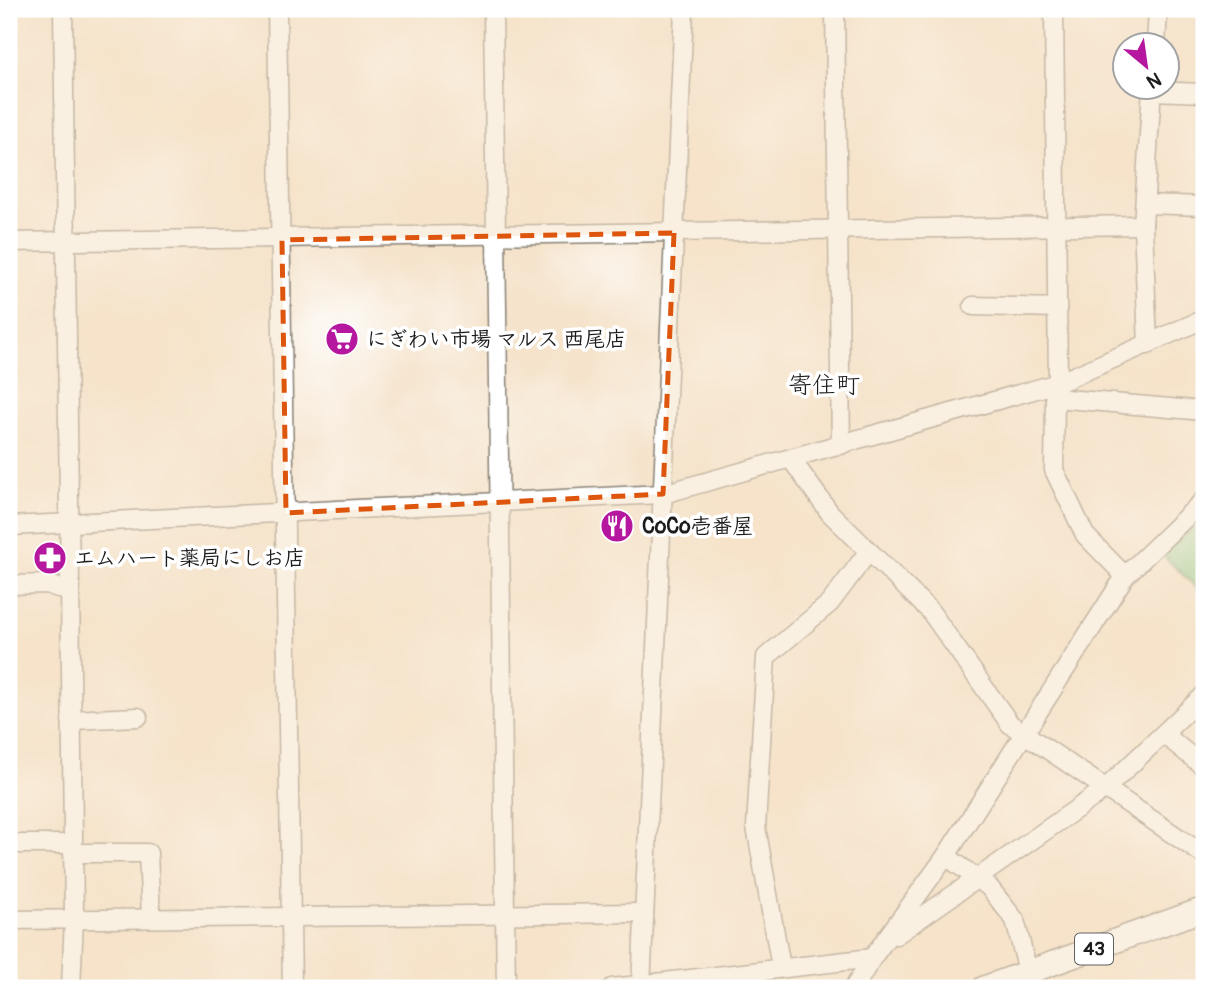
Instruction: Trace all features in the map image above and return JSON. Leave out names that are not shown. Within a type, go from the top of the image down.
[{"type":"main road","name":"43","points":[[984,988],[1030,981],[1204,909]]},
{"type":"street","points":[[63,9],[74,918],[71,988]]},
{"type":"street","points":[[277,9],[292,988]]},
{"type":"street","points":[[493,9],[506,988]]},
{"type":"street","points":[[641,986],[684,9]]},
{"type":"street","points":[[835,9],[841,444]]},
{"type":"street","points":[[1054,9],[1054,470],[1085,535],[1125,576]]},
{"type":"street","points":[[1157,32],[1158,9]]},
{"type":"street","points":[[1182,91],[1204,93]]},
{"type":"street","points":[[1148,345],[1143,225],[1151,102]]},
{"type":"street","points":[[1146,204],[1204,206]]},
{"type":"street","points":[[9,242],[1143,225]]},
{"type":"street","points":[[973,306],[1056,308]]},
{"type":"street","points":[[9,526],[663,494],[841,444],[1056,391],[1204,319]]},
{"type":"street","points":[[1056,391],[1204,411]]},
{"type":"street","points":[[791,459],[830,513],[930,611],[1010,724],[1204,854]]},
{"type":"street","points":[[854,988],[872,958],[946,856],[1125,576],[1204,500]]},
{"type":"street","points":[[781,967],[756,827],[766,657],[830,603],[869,551]]},
{"type":"street","points":[[9,585],[47,584],[69,592]]},
{"type":"street","points":[[886,942],[1105,789],[1165,735],[1204,695]]},
{"type":"street","points":[[71,720],[138,717]]},
{"type":"street","points":[[1165,735],[1204,767]]},
{"type":"street","points":[[9,844],[148,853],[151,918]]},
{"type":"street","points":[[946,856],[999,897],[1015,920],[1030,981]]},
{"type":"street","points":[[9,920],[644,913]]},
{"type":"street","points":[[612,988],[872,958]]},
{"type":"highlighted area","points":[[674,233],[663,494],[286,513],[282,240]]},
{"type":"green space","points":[[1204,519],[1204,595],[1162,554]]},
{"type":"place","name":"にぎわい市場 マルス 西尾店","points":[[342,339]]},
{"type":"place","name":"CoCo壱番屋","points":[[617,526]]},
{"type":"place","name":"エムハート薬局にしお店","points":[[50,558]]},
{"type":"district","name":"寄住町","points":[[824,385]]}]
